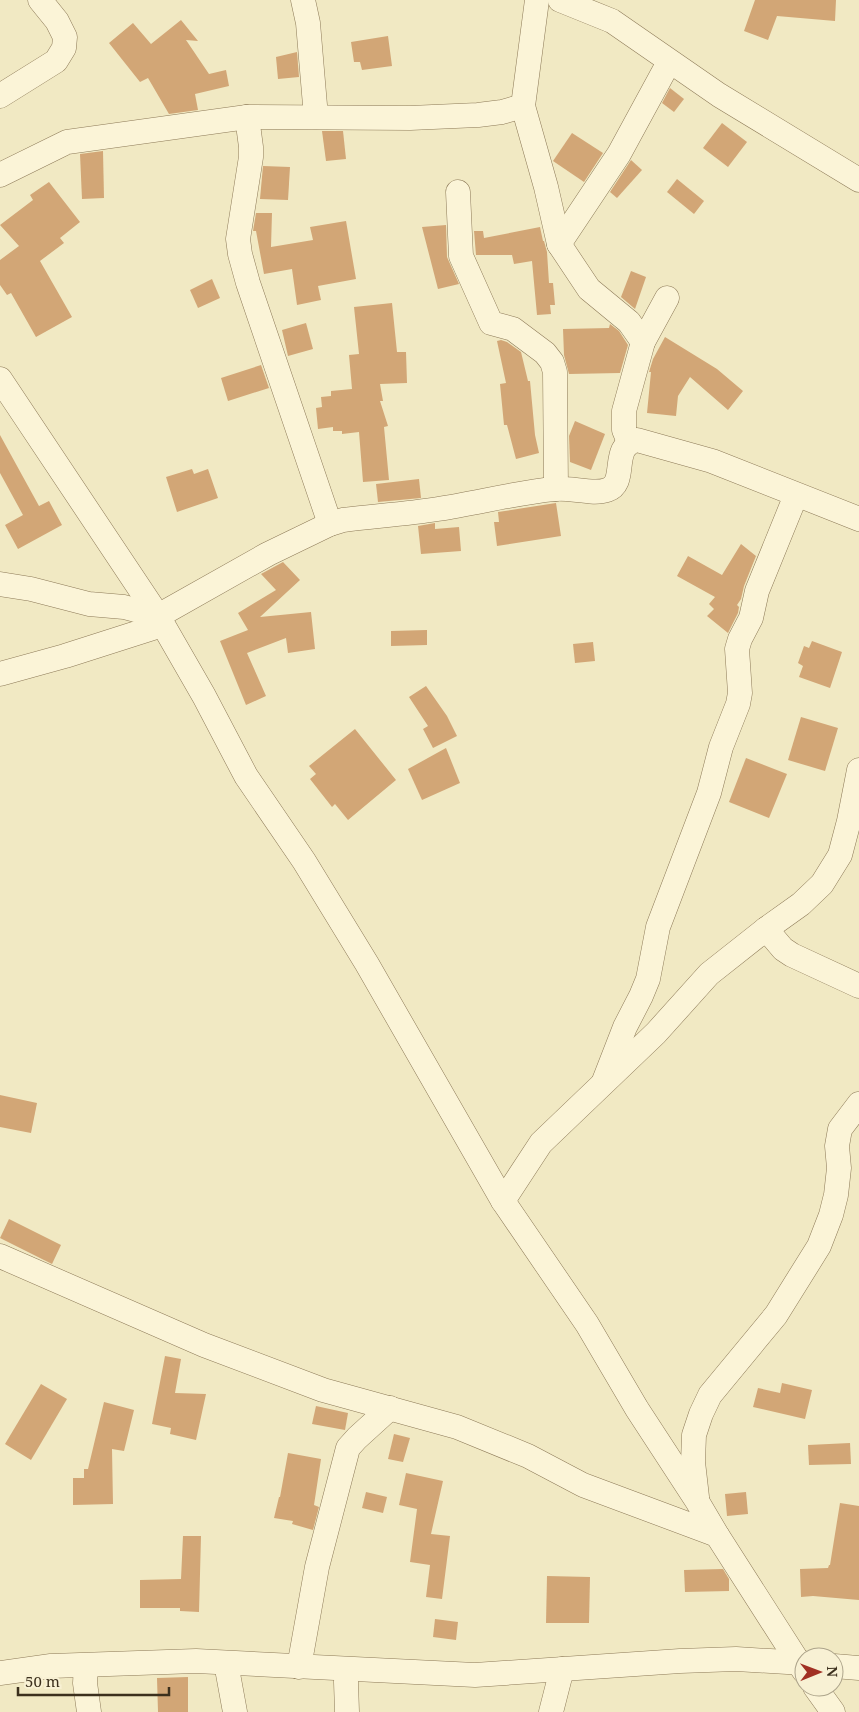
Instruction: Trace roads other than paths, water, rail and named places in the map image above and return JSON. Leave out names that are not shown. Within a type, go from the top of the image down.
[{"type":"street","points":[[0,96],[56,61],[64,48],[65,37],[57,21],[40,0]]},
{"type":"street","points":[[303,0],[308,24],[316,117]]},
{"type":"street","points":[[537,0],[524,106],[559,244],[589,288],[629,322],[643,342]]},
{"type":"street","points":[[560,0],[612,21],[668,62],[719,95],[859,180]]},
{"type":"street","points":[[559,244],[619,154],[668,62]]},
{"type":"street","points":[[0,175],[66,142],[247,117],[410,118],[478,115],[502,112],[524,106]]},
{"type":"street","points":[[247,117],[251,157],[238,239],[240,254],[248,283],[330,524]]},
{"type":"street","points":[[458,192],[461,256],[491,323],[513,329],[545,353],[552,362],[555,372],[556,489]]},
{"type":"street","points":[[629,442],[624,430],[624,410],[643,342],[667,298]]},
{"type":"street","points":[[0,379],[160,620],[204,696],[246,776],[304,861],[368,964],[503,1202],[587,1324],[637,1409],[794,1653]]},
{"type":"street","points":[[0,674],[65,656],[160,620],[268,554],[330,524],[343,520],[437,509],[556,489],[605,491],[612,488],[616,483],[623,448],[629,442],[637,440],[712,461],[859,519]]},
{"type":"street","points":[[604,1082],[625,1027],[648,979],[658,927],[709,793],[721,748],[738,704],[740,693],[737,649],[751,618],[756,591],[796,495]]},
{"type":"street","points":[[0,584],[31,589],[89,604],[124,607],[160,620]]},
{"type":"street","points":[[503,1202],[541,1143],[656,1033],[709,974],[801,904],[822,884],[840,855],[859,770]]},
{"type":"street","points":[[766,929],[783,949],[792,955],[859,986]]},
{"type":"street","points":[[697,1501],[693,1462],[694,1435],[701,1414],[710,1394],[776,1315],[819,1246],[832,1214],[836,1195],[839,1168],[837,1146],[840,1129],[859,1104]]},
{"type":"street","points":[[0,1256],[204,1345],[323,1390],[457,1427],[528,1456],[583,1486],[717,1535]]},
{"type":"street","points":[[299,1667],[317,1567],[348,1448],[390,1408]]},
{"type":"street","points":[[0,1673],[50,1666],[196,1661],[475,1675],[736,1659],[794,1664]]},
{"type":"street","points":[[226,1663],[235,1712]]},
{"type":"street","points":[[86,1666],[85,1684],[89,1712]]},
{"type":"street","points":[[844,1667],[859,1668]]},
{"type":"street","points":[[551,1712],[562,1669]]},
{"type":"street","points":[[346,1682],[347,1712]]},
{"type":"street","points":[[822,1697],[833,1712]]}]
